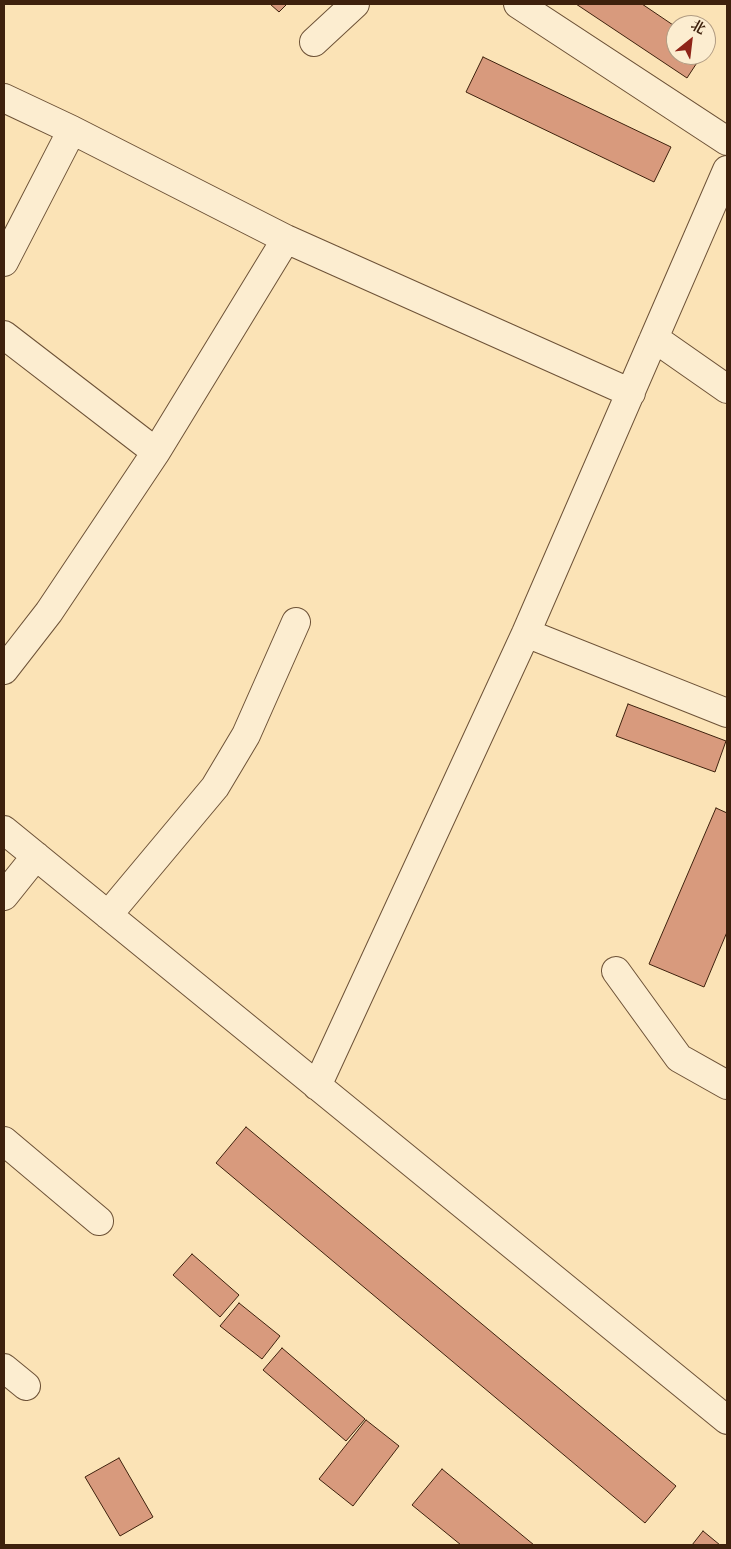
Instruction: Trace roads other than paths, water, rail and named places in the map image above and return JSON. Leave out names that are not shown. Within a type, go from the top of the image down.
[{"type":"street","points":[[314,42],[355,4]]},
{"type":"street","points":[[518,4],[727,141]]},
{"type":"street","points":[[4,98],[72,130],[286,239],[631,392]]},
{"type":"street","points":[[4,262],[72,130]]},
{"type":"street","points":[[317,1086],[526,633],[727,170]]},
{"type":"street","points":[[4,670],[49,612],[156,452],[286,239]]},
{"type":"street","points":[[4,335],[156,452]]},
{"type":"street","points":[[654,338],[727,389]]},
{"type":"street","points":[[108,915],[215,787],[246,735],[296,622]]},
{"type":"street","points":[[526,633],[727,713]]},
{"type":"street","points":[[4,830],[727,1420]]},
{"type":"street","points":[[4,896],[36,856]]},
{"type":"street","points":[[616,971],[679,1058],[727,1085]]},
{"type":"street","points":[[4,1141],[99,1220]]},
{"type":"street","points":[[4,1368],[26,1386]]}]
